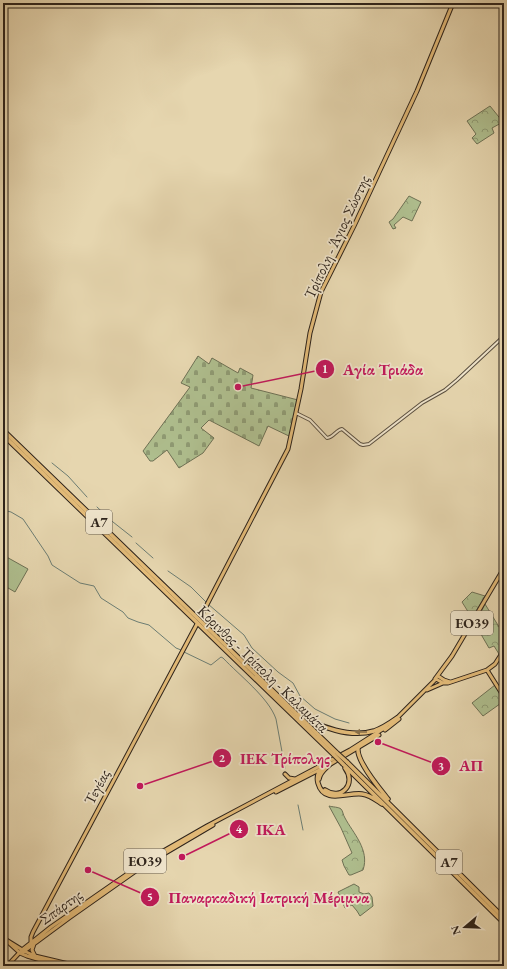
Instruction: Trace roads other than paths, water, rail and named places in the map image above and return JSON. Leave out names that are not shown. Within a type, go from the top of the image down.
[{"type":"highway","name":"Κόρινθος - Τρίπολη - Καλαμάτα","points":[[3,430],[291,707],[392,812],[504,923]]},
{"type":"highway","name":"Κόρινθος - Τρίπολη - Καλαμάτα","points":[[3,435],[336,754],[339,759],[401,815],[504,918]]},
{"type":"highway","points":[[291,707],[314,723],[329,729],[342,731],[371,732],[383,727],[397,718]]},
{"type":"highway","points":[[358,748],[358,756],[364,766],[401,815]]},
{"type":"highway","points":[[330,764],[321,773],[320,781],[323,788],[334,794],[344,790],[350,781],[344,763]]},
{"type":"highway","points":[[323,765],[319,770],[318,783],[326,793],[336,797],[356,794],[367,796],[375,799],[392,812]]},
{"type":"main road","name":"Τρίπολη - Άγιος Σώστης","points":[[201,616],[289,446],[310,333],[321,292],[354,226],[417,91],[453,3]]},
{"type":"main road","name":"ΕΟ39","points":[[254,802],[330,764],[358,748],[396,721],[427,690],[452,656],[504,568]]},
{"type":"main road","name":"Τεγέας","points":[[31,943],[33,932],[197,624]]},
{"type":"main road","points":[[437,677],[442,681],[452,682],[488,670],[495,664],[504,650]]},
{"type":"main road","points":[[488,670],[504,696]]},
{"type":"main road","name":"ΕΟ39","points":[[254,802],[366,740],[397,718],[437,677]]},
{"type":"main road","points":[[427,690],[442,681]]},
{"type":"main road","points":[[285,774],[289,778],[297,778]]},
{"type":"main road","name":"Σπάρτης","points":[[22,951],[38,937],[146,860],[254,802]]},
{"type":"main road","name":"Σπάρτης","points":[[22,951],[36,943],[140,868],[208,829],[216,822]]},
{"type":"main road","points":[[33,932],[34,935],[38,937]]},
{"type":"main road","points":[[3,938],[34,959],[61,966]]},
{"type":"main road","points":[[34,956],[32,948],[36,943]]},
{"type":"main road","name":"ΕΟ39","points":[[7,966],[22,951]]},
{"type":"main road","points":[[22,951],[34,956],[77,966]]},
{"type":"street","points":[[296,413],[310,420],[327,438],[331,437],[338,430],[342,429],[360,444],[369,444],[422,403],[445,390],[504,336]]},
{"type":"waterway","points":[[52,463],[68,476],[87,497]]},
{"type":"waterway","points":[[97,507],[132,537]]},
{"type":"waterway","points":[[3,510],[11,512],[23,519],[48,556],[52,565],[80,583],[94,586],[101,598],[123,612],[128,618],[149,625],[176,648],[181,650]]},
{"type":"waterway","points":[[136,543],[153,558]]},
{"type":"waterway","points":[[168,571],[191,587],[206,602]]},
{"type":"waterway","points":[[208,604],[244,635],[252,648],[278,672],[293,683],[300,696],[315,709],[335,719],[349,723]]},
{"type":"waterway","points":[[184,652],[211,665],[221,657],[223,658],[267,703],[276,719],[285,768]]},
{"type":"waterway","points":[[298,805],[303,830]]},
{"type":"place","name":"Αγία Τριάδα","points":[[238,387]]},
{"type":"place","name":"ΑΠ","points":[[378,742]]},
{"type":"place","name":"ΙΕΚ Τρίπολης","points":[[140,786]]},
{"type":"place","name":"ΙΚΑ","points":[[182,857]]},
{"type":"place","name":"Παναρκαδική Ιατρική Μέριμνα","points":[[88,870]]}]
